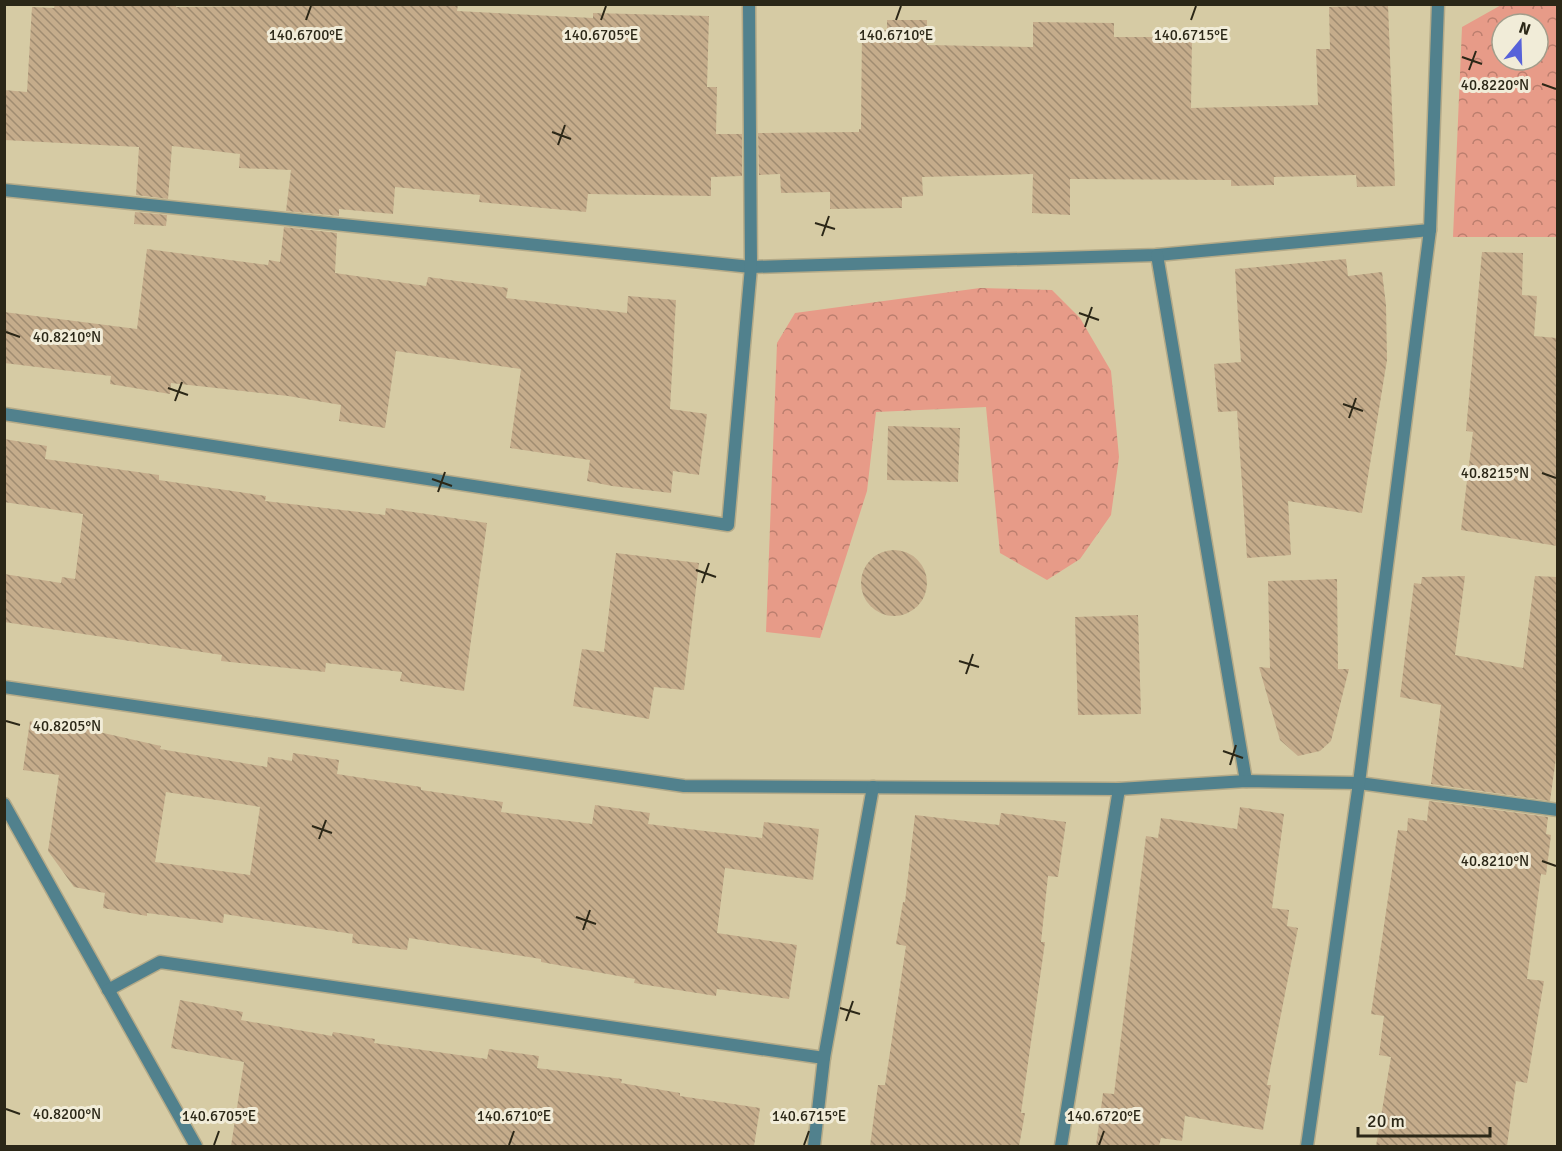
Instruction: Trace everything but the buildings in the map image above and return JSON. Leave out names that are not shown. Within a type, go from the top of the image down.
[{"type":"street","points":[[4,414],[728,525],[751,267],[749,4]]},
{"type":"street","points":[[1307,1146],[1359,783],[1430,230],[1438,4]]},
{"type":"street","points":[[4,190],[751,267],[1157,255],[1430,230]]},
{"type":"street","points":[[1157,255],[1246,781]]},
{"type":"street","points":[[4,687],[684,786],[1119,789],[1246,781],[1359,783],[1557,810]]},
{"type":"street","points":[[814,1146],[824,1058],[873,787]]},
{"type":"street","points":[[1061,1146],[1119,789]]},
{"type":"street","points":[[4,804],[196,1146]]},
{"type":"street","points":[[108,990],[160,962],[824,1058]]},
{"type":"green space","points":[[1503,4],[1557,5],[1557,237],[1453,237],[1462,27]]},
{"type":"green space","points":[[980,288],[1052,290],[1080,318],[1111,371],[1119,457],[1111,515],[1080,559],[1047,580],[1000,553],[986,407],[876,412],[867,491],[820,638],[766,632],[777,343],[795,313]]}]
